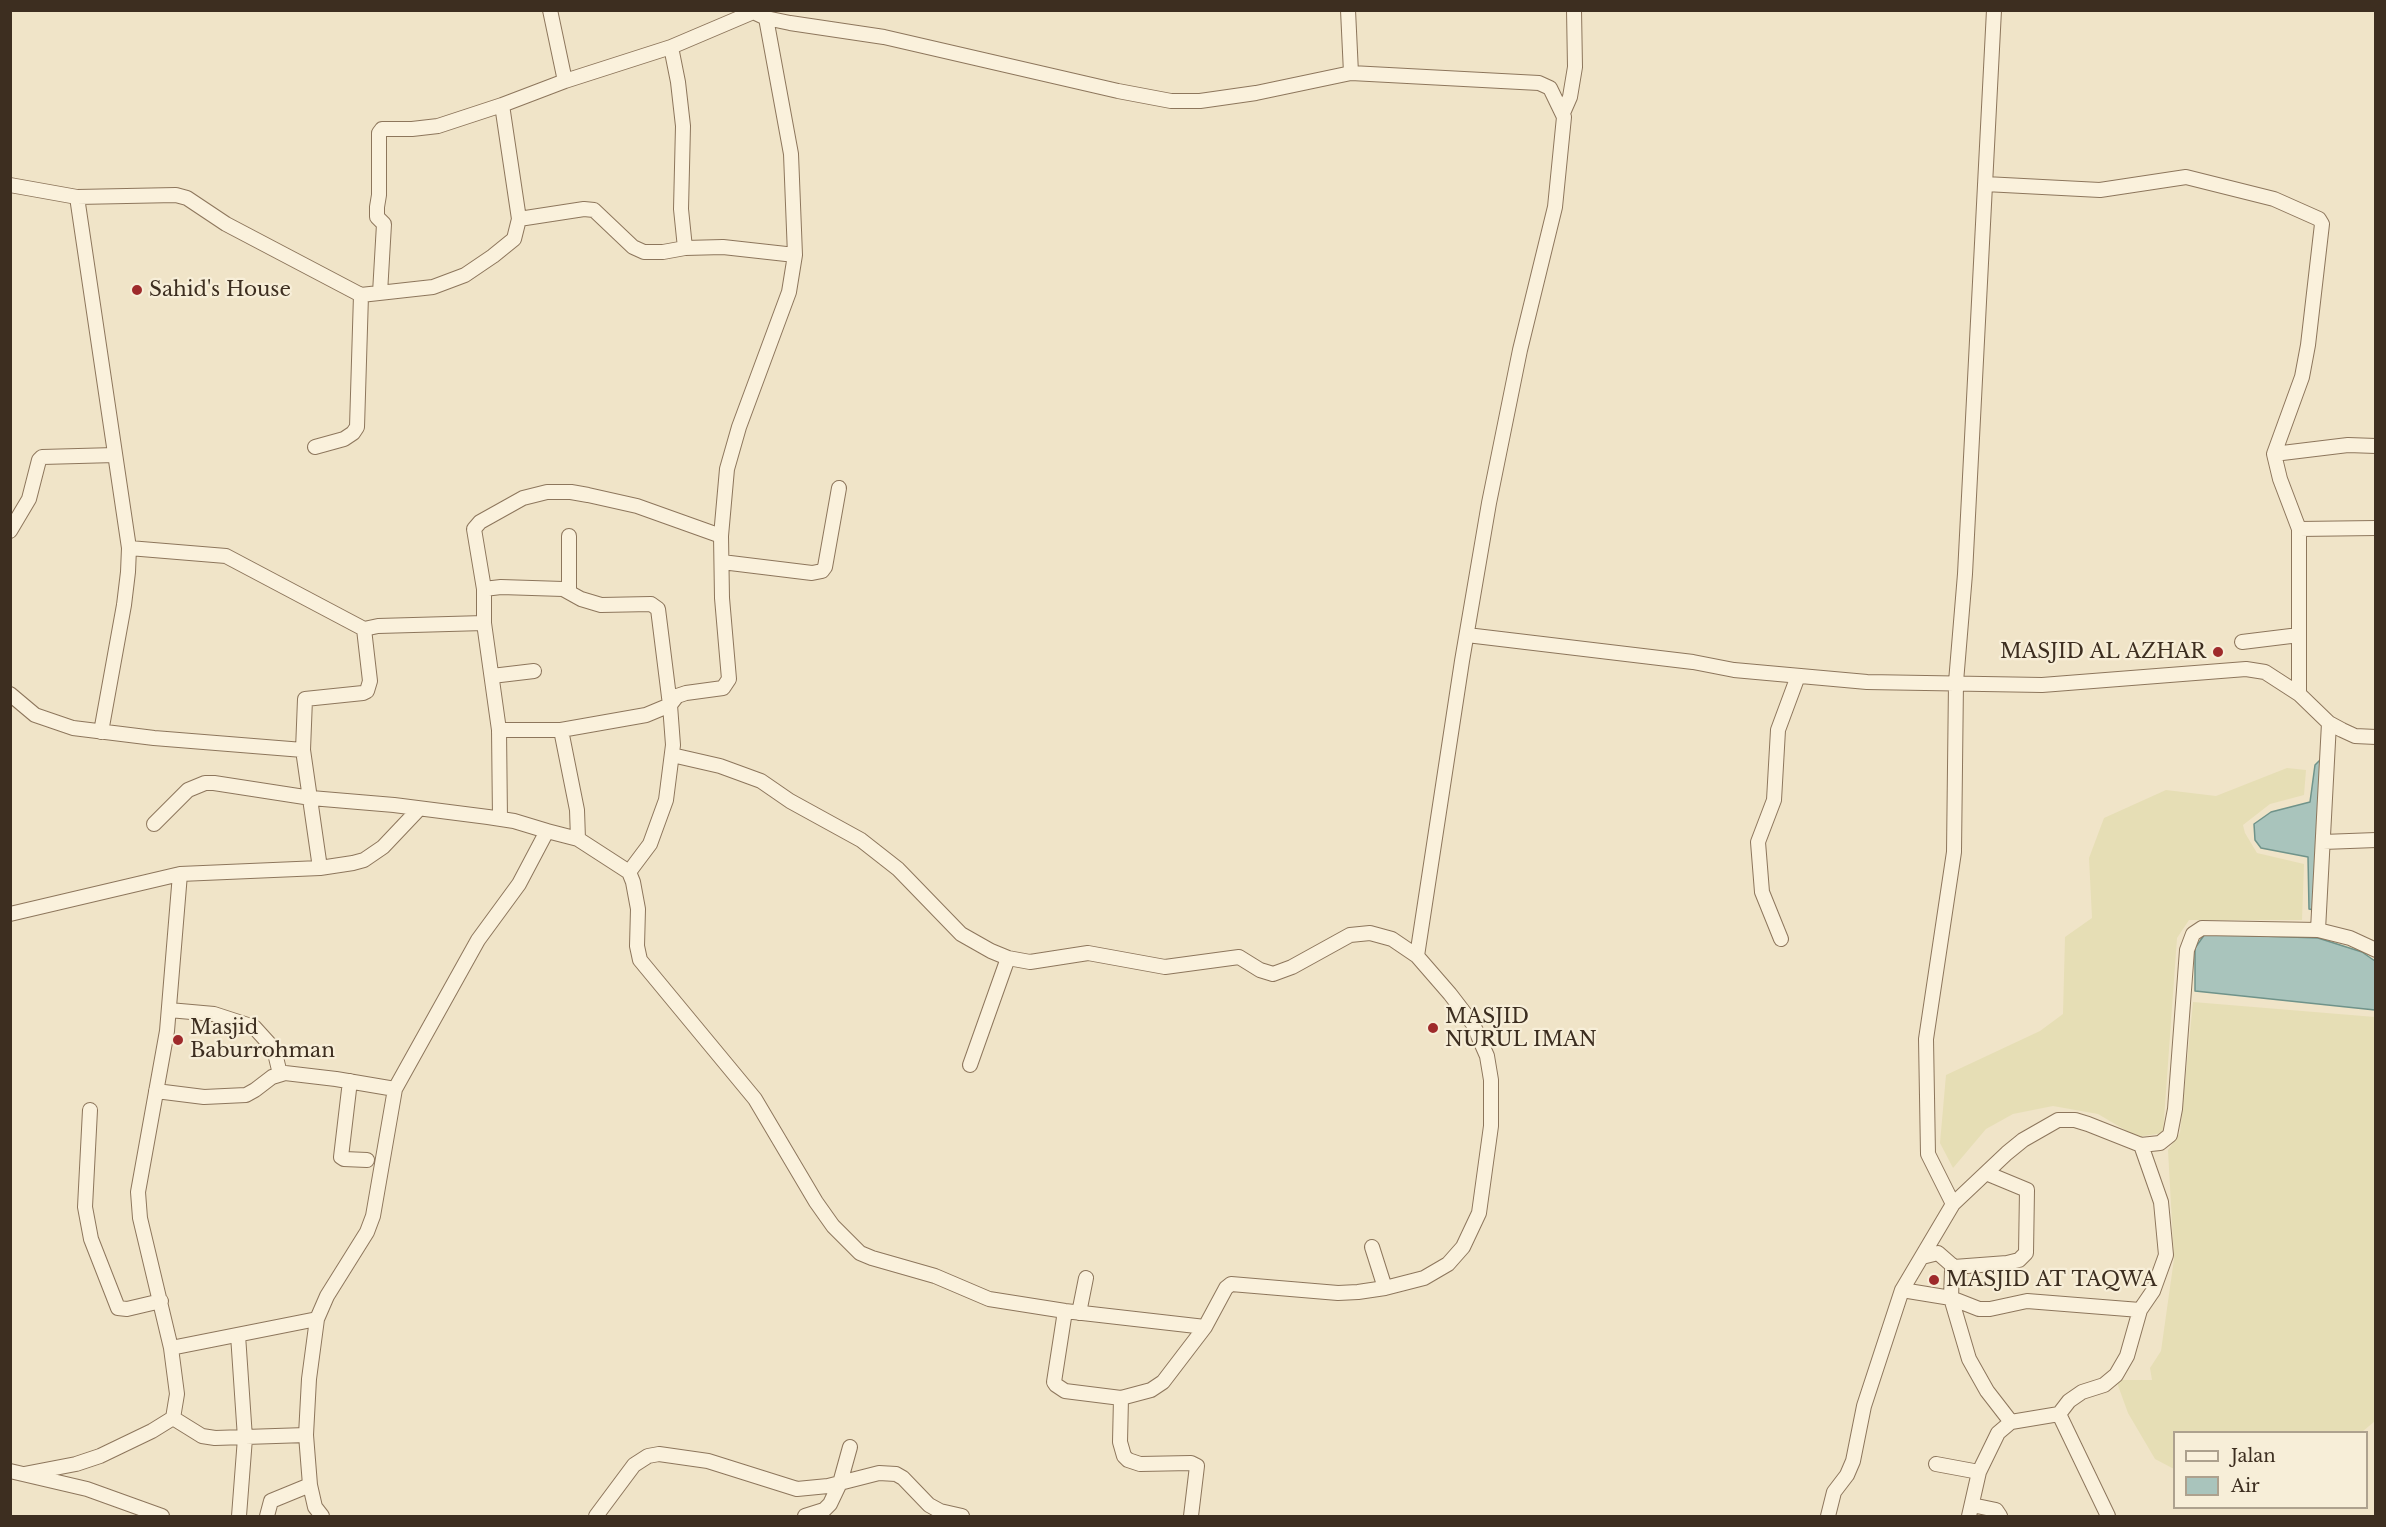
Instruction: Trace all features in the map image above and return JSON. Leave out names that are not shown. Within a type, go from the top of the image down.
[{"type":"street","points":[[550,10],[565,81]]},
{"type":"street","points":[[1348,10],[1351,73]]},
{"type":"street","points":[[1417,956],[1489,503],[1520,350],[1555,207],[1563,113],[1573,82],[1575,67],[1574,10]]},
{"type":"street","points":[[1953,1204],[1928,1154],[1926,1039],[1954,852],[1956,682],[1965,574],[1994,10]]},
{"type":"street","points":[[380,293],[384,224],[377,217],[377,207],[379,133],[382,129],[438,126],[565,81],[671,47],[750,12],[766,18],[884,37],[1171,101],[1200,101],[1256,93],[1351,73],[1539,83],[1550,88],[1563,113]]},
{"type":"street","points":[[499,730],[561,730],[646,715],[670,705],[677,696],[723,688],[729,679],[722,598],[721,536],[727,469],[731,450],[789,292],[795,255],[791,154],[766,18]]},
{"type":"street","points":[[671,47],[683,126],[681,209],[685,248]]},
{"type":"street","points":[[1550,88],[1573,82]]},
{"type":"street","points":[[10,185],[77,197],[176,195],[187,198],[226,224],[361,295],[433,287],[465,275],[514,239],[519,219],[502,105]]},
{"type":"street","points":[[1985,184],[2100,190],[2187,177],[2274,199],[2319,219],[2323,231],[2308,345],[2296,396],[2277,440],[2274,454],[2280,480],[2299,529],[2299,694]]},
{"type":"street","points":[[77,197],[129,548],[128,572],[101,732]]},
{"type":"street","points":[[519,219],[575,210],[594,210],[633,247],[644,252],[723,247],[795,255]]},
{"type":"street","points":[[315,447],[344,439],[353,434],[357,427],[361,295]]},
{"type":"street","points":[[2274,454],[2348,445],[2376,446]]},
{"type":"street","points":[[10,531],[29,500],[39,460],[42,457],[115,455]]},
{"type":"street","points":[[722,562],[812,573],[822,571],[825,567],[839,488]]},
{"type":"street","points":[[500,819],[499,730],[484,622],[484,589],[474,529],[480,522],[523,498],[547,492],[580,493],[637,506],[721,536]]},
{"type":"street","points":[[2299,529],[2376,528]]},
{"type":"street","points":[[569,536],[569,592]]},
{"type":"street","points":[[129,548],[226,556],[364,629],[378,626],[484,622]]},
{"type":"street","points":[[484,589],[512,587],[562,589],[581,599],[601,605],[651,604],[658,609],[670,705],[672,755],[666,800],[658,825],[650,844],[629,872]]},
{"type":"street","points":[[321,868],[303,750],[305,699],[368,691],[370,681],[364,629]]},
{"type":"street","points":[[1467,635],[1798,676],[1867,682],[2042,685],[2246,669],[2265,672],[2299,694],[2329,723],[2355,736],[2376,737]]},
{"type":"street","points":[[2242,642],[2299,635]]},
{"type":"street","points":[[492,676],[534,671]]},
{"type":"street","points":[[1781,939],[1762,892],[1758,842],[1774,800],[1778,730],[1798,676]]},
{"type":"street","points":[[10,694],[34,715],[73,728],[154,738],[303,750]]},
{"type":"street","points":[[2318,930],[2329,723]]},
{"type":"street","points":[[561,730],[577,810],[578,839]]},
{"type":"street","points":[[672,755],[720,766],[761,781],[798,806],[861,840],[898,869],[961,934],[1008,958],[1030,962],[1088,953],[1165,967],[1239,957],[1260,970],[1273,974],[1292,967],[1350,935],[1370,933],[1392,939],[1417,956],[1473,1024],[1482,1042],[1491,1080],[1491,1126],[1485,1182],[1479,1213],[1472,1231],[1463,1247],[1439,1271],[1424,1278],[1385,1288],[1338,1293],[1235,1283],[1226,1288],[1205,1327],[1169,1376],[1157,1387],[1121,1398],[1065,1391],[1054,1382],[1072,1312],[1086,1278]]},
{"type":"street","points":[[153,824],[180,796],[195,786],[205,783],[311,798],[330,798],[500,819],[578,839],[629,872],[638,909],[637,946],[640,960],[755,1099],[816,1202],[833,1226],[860,1253],[935,1276],[989,1299],[1072,1312],[1205,1327]]},
{"type":"street","points":[[10,914],[180,874],[321,868],[364,860],[383,847],[418,809]]},
{"type":"street","points":[[322,1516],[315,1507],[310,1485],[306,1435],[309,1378],[316,1319],[374,1216],[395,1089],[478,940],[519,884],[547,831]]},
{"type":"street","points":[[2323,842],[2376,840]]},
{"type":"street","points":[[173,1418],[177,1394],[171,1348],[140,1218],[138,1192],[169,1010],[180,874]]},
{"type":"street","points":[[1828,1516],[1834,1492],[1847,1475],[1853,1461],[1864,1406],[1902,1290],[1953,1204],[2024,1140],[2058,1120],[2075,1120],[2141,1145],[2160,1143],[2166,1139],[2172,1129],[2187,950],[2193,934],[2202,928],[2318,930],[2350,938],[2376,950]]},
{"type":"street","points":[[970,1065],[1008,958]]},
{"type":"street","points":[[169,1010],[220,1015],[254,1027],[274,1048],[280,1074]]},
{"type":"street","points":[[156,1091],[204,1097],[246,1095],[266,1080],[280,1074],[350,1081],[395,1089]]},
{"type":"street","points":[[350,1081],[341,1157],[367,1160]]},
{"type":"street","points":[[90,1110],[85,1207],[91,1239],[118,1308],[126,1309],[161,1301]]},
{"type":"street","points":[[2000,1516],[1996,1510],[1971,1511],[1979,1472],[1998,1433],[2011,1422],[2059,1414],[2069,1401],[2082,1392],[2104,1385],[2116,1376],[2127,1356],[2140,1310],[2153,1291],[2166,1255],[2161,1202],[2141,1145]]},
{"type":"street","points":[[1922,1257],[1938,1253],[1954,1267],[2007,1263],[2019,1260],[2026,1253],[2027,1190],[1986,1173]]},
{"type":"street","points":[[1372,1246],[1385,1288]]},
{"type":"street","points":[[1954,1267],[1951,1298],[1969,1359],[1987,1390],[2011,1422]]},
{"type":"street","points":[[1902,1290],[1951,1298],[1978,1310],[2027,1301],[2140,1310]]},
{"type":"street","points":[[171,1348],[316,1319]]},
{"type":"street","points":[[238,1335],[245,1438],[239,1516]]},
{"type":"street","points":[[1121,1398],[1120,1442],[1124,1456],[1128,1460],[1140,1464],[1191,1463],[1197,1466],[1191,1516]]},
{"type":"street","points":[[2059,1414],[2108,1516]]},
{"type":"street","points":[[173,1418],[202,1436],[215,1438],[306,1435]]},
{"type":"street","points":[[17,1473],[76,1464],[118,1448],[173,1418]]},
{"type":"street","points":[[805,1516],[824,1510],[831,1501],[840,1484],[850,1447]]},
{"type":"street","points":[[596,1516],[634,1465],[640,1460],[659,1454],[708,1461],[797,1489],[840,1484],[879,1473],[896,1474],[903,1478],[929,1505],[940,1511],[962,1516]]},
{"type":"street","points":[[72,1484],[76,1464]]},
{"type":"street","points":[[1936,1464],[1979,1472]]},
{"type":"street","points":[[17,1473],[72,1484],[162,1516]]},
{"type":"street","points":[[267,1516],[271,1501],[310,1485]]},
{"type":"shaded area","points":[[2287,768],[2306,770],[2304,795],[2270,804],[2243,825],[2257,853],[2304,864],[2302,920],[2189,920],[2177,938],[2163,1133],[2137,1137],[2098,1114],[2053,1106],[2013,1114],[1986,1129],[1953,1168],[1940,1143],[1946,1075],[2040,1031],[2063,1014],[2065,937],[2092,918],[2089,858],[2104,818],[2166,790],[2216,796]]},
{"type":"shaded area","points":[[2193,1002],[2375,1017],[2375,1421],[2363,1431],[2173,1431],[2173,1468],[2155,1459],[2128,1413],[2116,1380],[2152,1380],[2150,1368],[2161,1351],[2174,1259],[2168,1150],[2180,1133]]},
{"type":"water","points":[[2324,756],[2314,910],[2309,909],[2308,857],[2261,848],[2255,840],[2254,824],[2271,812],[2310,802],[2315,765]]},
{"type":"water","points":[[2205,934],[2318,938],[2362,952],[2375,961],[2375,1010],[2195,991],[2195,948]]},
{"type":"place","name":"Sahid's House","points":[[137,290]]},
{"type":"place","name":"MASJID AL AZHAR","points":[[2218,652]]},
{"type":"place","name":"MASJID NURUL IMAN","points":[[1433,1028]]},
{"type":"place","name":"Masjid Baburrohman","points":[[178,1040]]},
{"type":"place","name":"MASJID AT TAQWA","points":[[1934,1280]]}]
